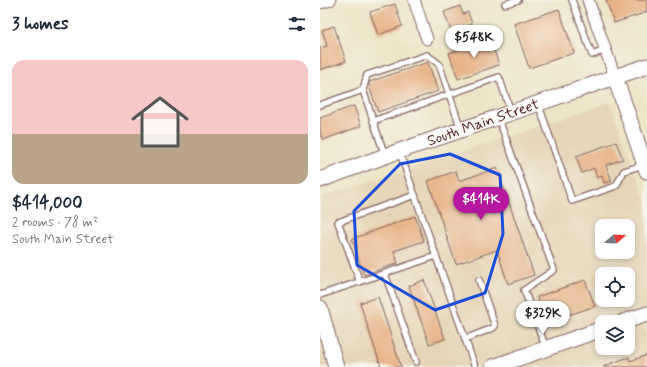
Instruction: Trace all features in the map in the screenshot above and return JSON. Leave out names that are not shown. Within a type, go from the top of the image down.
[{"type":"main road","name":"South Main Street","points":[[320,180],[385,156],[647,66]]},
{"type":"main road","points":[[615,77],[645,161]]},
{"type":"main road","points":[[321,312],[336,367]]},
{"type":"main road","points":[[635,318],[647,314]]},
{"type":"main road","points":[[493,367],[595,332]]},
{"type":"street","points":[[320,3],[330,0]]},
{"type":"street","points":[[414,0],[427,39]]},
{"type":"street","points":[[588,0],[615,77]]},
{"type":"lane","points":[[506,4],[518,0]]},
{"type":"lane","points":[[572,0],[592,55],[605,50]]},
{"type":"lane","points":[[385,156],[363,90],[367,75],[427,55],[439,64],[461,130]]},
{"type":"lane","points":[[373,121],[499,77],[504,115],[554,270],[524,290],[546,349]]},
{"type":"lane","points":[[320,105],[363,90]]},
{"type":"lane","points":[[538,103],[572,201],[616,186],[624,171],[645,161]]},
{"type":"lane","points":[[400,151],[475,367]]},
{"type":"lane","points":[[360,282],[338,222],[415,195]]},
{"type":"lane","points":[[320,295],[436,256]]},
{"type":"lane","points":[[385,274],[416,362]]},
{"type":"lane","points":[[465,339],[495,326],[479,280]]},
{"type":"highlighted area","points":[[450,154],[500,175],[503,234],[485,293],[435,310],[357,265],[354,211],[400,164]]},
{"type":"shaded area","points":[[610,102],[647,203],[647,367],[320,367],[320,198]]},
{"type":"building","points":[[606,0],[647,0],[647,12],[614,23]]},
{"type":"building","points":[[395,4],[402,26],[378,35],[370,12]]},
{"type":"building","points":[[460,6],[463,14],[468,12],[472,24],[451,31],[444,12]]},
{"type":"building","points":[[559,9],[574,53],[529,68],[514,24]]},
{"type":"building","points":[[334,26],[346,61],[320,70],[320,48],[327,46],[322,30]]},
{"type":"building","points":[[490,38],[499,65],[458,79],[449,53]]},
{"type":"building","points":[[428,62],[438,91],[378,112],[369,82]]},
{"type":"building","points":[[354,106],[361,126],[323,140],[320,132],[320,118]]},
{"type":"building","points":[[616,142],[623,159],[606,165],[612,181],[604,183],[602,176],[597,178],[594,168],[582,173],[576,156]]},
{"type":"building","points":[[497,168],[534,275],[508,284],[497,250],[456,264],[428,181],[456,171],[459,181]]},
{"type":"building","points":[[415,216],[424,241],[394,251],[398,263],[364,275],[352,239]]},
{"type":"building","points":[[424,280],[445,339],[429,344],[409,286]]},
{"type":"building","points":[[585,280],[595,306],[546,323],[537,297]]},
{"type":"building","points":[[378,297],[401,367],[381,367],[360,303]]},
{"type":"building","points":[[647,355],[647,367],[604,367],[629,357],[630,361]]}]
